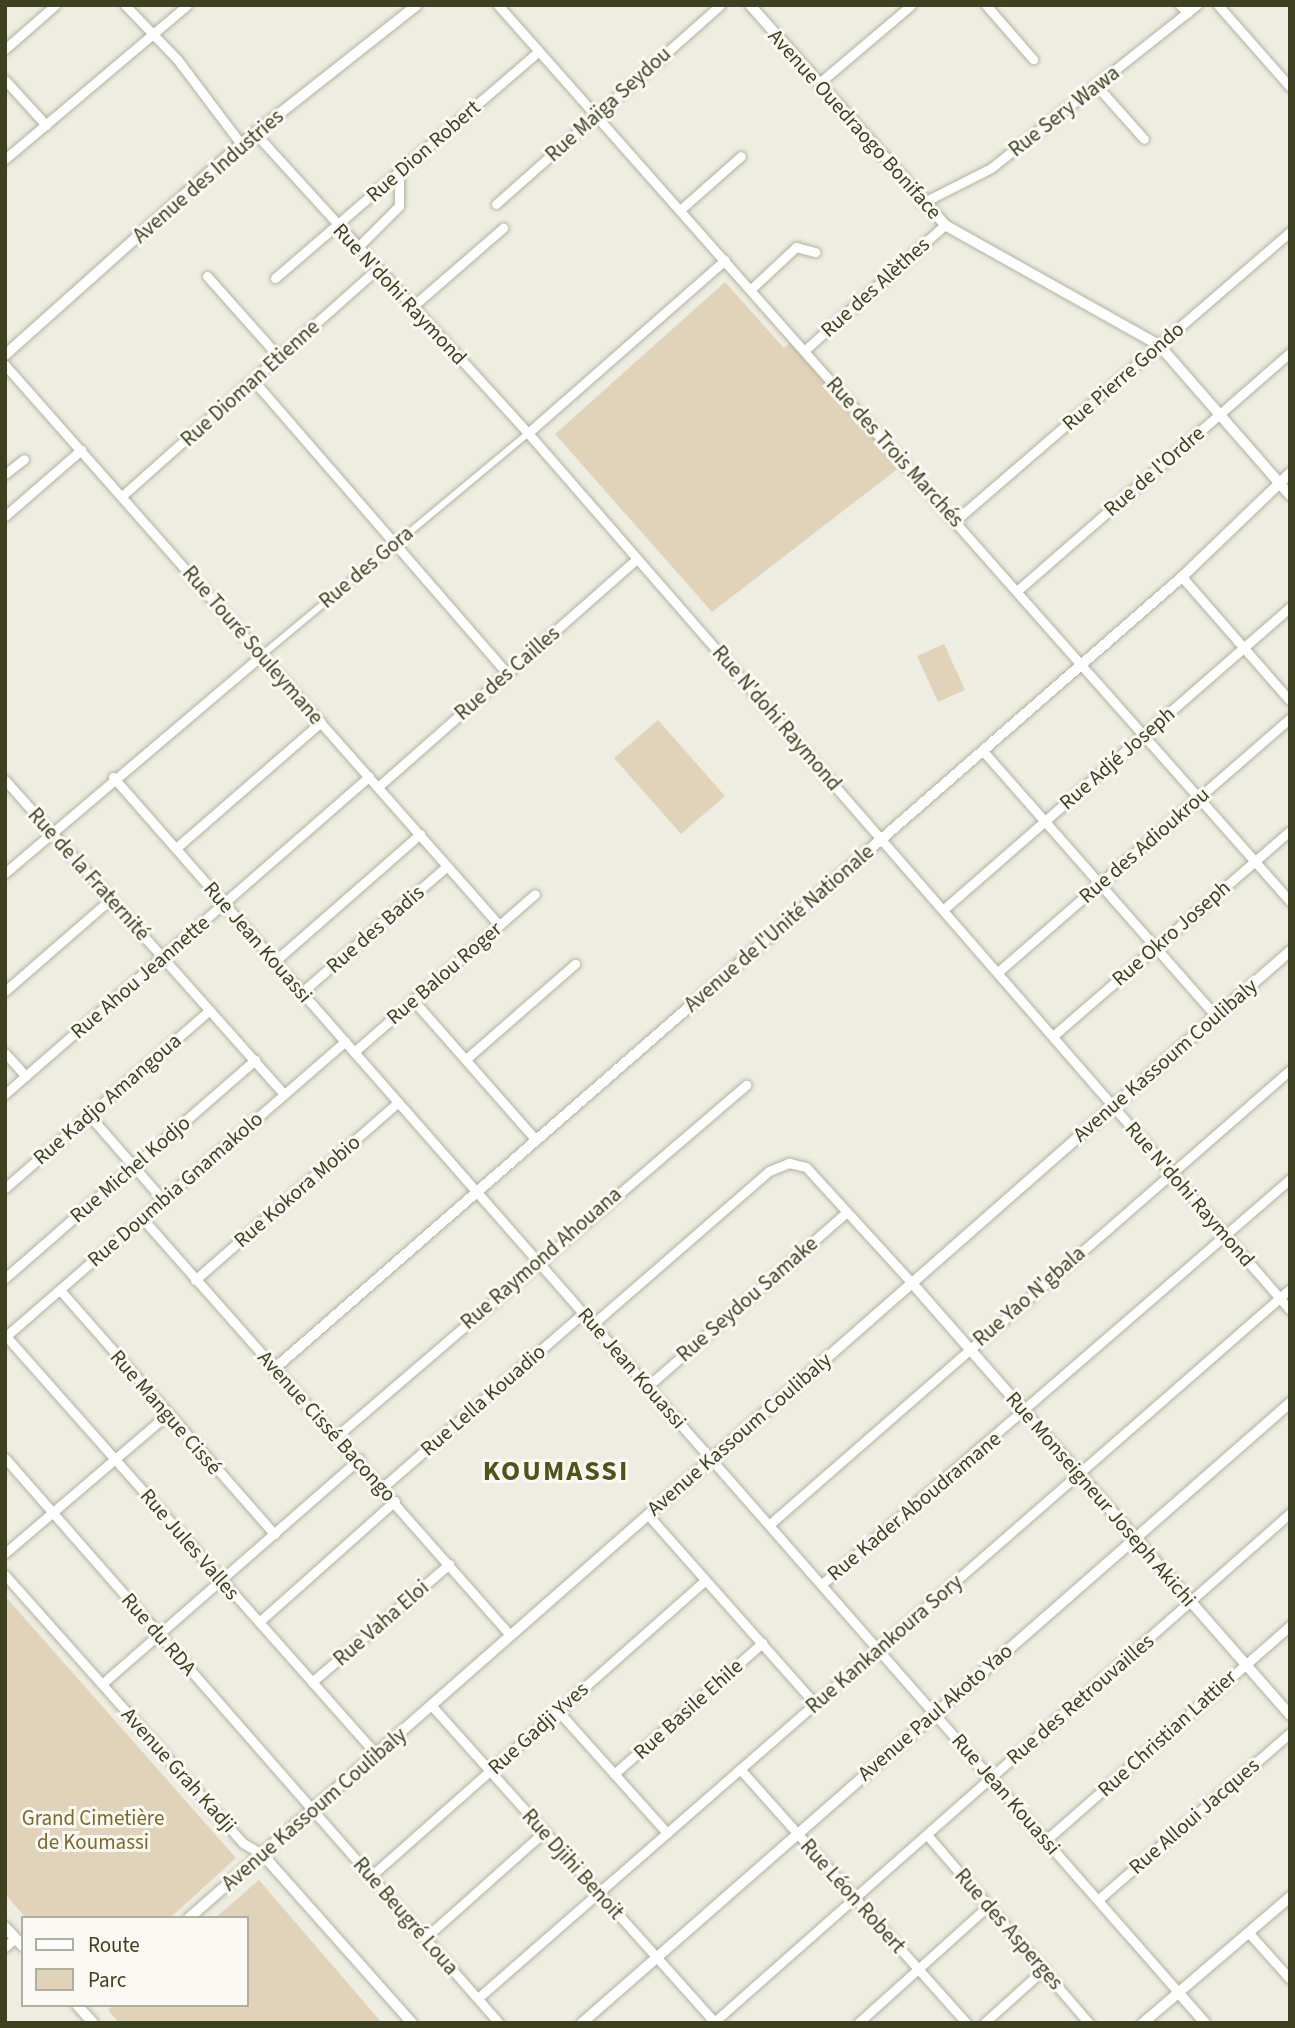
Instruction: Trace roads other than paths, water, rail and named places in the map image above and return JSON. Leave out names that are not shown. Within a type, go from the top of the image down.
[{"type":"street","points":[[5,48],[55,5]]},
{"type":"street","points":[[125,5],[154,33],[241,144]]},
{"type":"street","points":[[5,159],[187,5]]},
{"type":"street","name":"Avenue des Industries","points":[[6,353],[241,144],[417,5]]},
{"type":"street","name":"Rue des Trois Marchés","points":[[498,5],[1083,663],[1290,901]]},
{"type":"street","name":"Rue Maïga Seydou","points":[[496,204],[720,5]]},
{"type":"street","name":"Avenue Ouedraogo Boniface","points":[[750,5],[922,203],[945,225],[1159,345],[1287,488]]},
{"type":"street","points":[[818,84],[911,5]]},
{"type":"street","points":[[986,5],[1033,59]]},
{"type":"street","points":[[1181,5],[1188,13]]},
{"type":"street","name":"Rue Sery Wawa","points":[[922,203],[992,168],[1197,5]]},
{"type":"street","points":[[1218,5],[1290,87]]},
{"type":"street","name":"Rue Dion Robert","points":[[275,278],[539,51]]},
{"type":"street","points":[[5,80],[46,125]]},
{"type":"street","points":[[1096,85],[1144,139]]},
{"type":"street","name":"Rue N'dohi Raymond","points":[[255,133],[335,226],[378,268],[528,433],[1290,1310]]},
{"type":"street","points":[[680,210],[741,156]]},
{"type":"street","points":[[357,248],[399,206],[399,172]]},
{"type":"street","name":"Rue des Alèthes","points":[[804,350],[945,225]]},
{"type":"street","points":[[412,307],[503,228]]},
{"type":"street","name":"Rue Pierre Gondo","points":[[956,520],[1290,232]]},
{"type":"street","points":[[751,289],[796,247],[815,252]]},
{"type":"street","name":"Rue des Gora","points":[[5,873],[113,777],[528,433],[725,260]]},
{"type":"street","name":"Rue Dioman Etienne","points":[[122,496],[378,268]]},
{"type":"street","points":[[207,276],[279,357]]},
{"type":"street","name":"Rue de l'Ordre","points":[[1018,590],[1290,353]]},
{"type":"street","name":"Rue Touré Souleymane","points":[[5,365],[499,925]]},
{"type":"street","points":[[253,380],[507,673]]},
{"type":"street","points":[[5,516],[81,450]]},
{"type":"street","points":[[5,474],[24,459]]},
{"type":"street","name":"Avenue de l'Unité Nationale","points":[[274,1368],[1287,488],[1290,473]]},
{"type":"street","name":"Rue des Cailles","points":[[378,788],[637,559]]},
{"type":"street","points":[[1182,577],[1290,701]]},
{"type":"street","name":"Rue Adjé Joseph","points":[[944,909],[1290,607]]},
{"type":"street","name":"Rue des Adioukrou","points":[[998,972],[1290,718]]},
{"type":"street","points":[[176,848],[321,722]]},
{"type":"street","points":[[983,751],[1216,1016]]},
{"type":"street","name":"Rue Jean Kouassi","points":[[113,777],[1178,1992]]},
{"type":"street","name":"Rue Ahou Jeannette","points":[[5,1094],[369,777]]},
{"type":"street","name":"Rue de la Fraternité","points":[[5,780],[284,1094]]},
{"type":"street","name":"Rue Okro Joseph","points":[[1053,1036],[1290,831]]},
{"type":"street","points":[[275,961],[420,834]]},
{"type":"street","name":"Rue des Badis","points":[[302,992],[447,866]]},
{"type":"street","name":"Rue Balou Roger","points":[[354,1052],[535,894]]},
{"type":"street","points":[[5,991],[111,899]]},
{"type":"street","name":"Avenue Kassoum Coulibaly","points":[[191,1916],[1290,951]]},
{"type":"street","points":[[466,1059],[575,964]]},
{"type":"street","points":[[413,1000],[536,1140]]},
{"type":"street","name":"Rue Kadjo Amangoua","points":[[5,1188],[210,1010]]},
{"type":"street","name":"Rue Doumbia Gnamakolo","points":[[6,1336],[345,1041]]},
{"type":"street","points":[[5,1053],[26,1076]]},
{"type":"street","name":"Rue Michel Kodjo","points":[[5,1278],[254,1060]]},
{"type":"street","name":"Rue Yao N'gbala","points":[[770,1524],[1290,1070]]},
{"type":"street","name":"Rue Raymond Ahouana","points":[[338,1435],[537,1260],[747,1085]]},
{"type":"street","name":"Rue Kokora Mobio","points":[[195,1280],[398,1102]]},
{"type":"street","points":[[89,1115],[163,1200]]},
{"type":"street","name":"Rue Monseigneur Joseph Akichi","points":[[593,1324],[769,1171],[789,1163],[806,1167],[1026,1411],[1242,1666],[1290,1716]]},
{"type":"street","name":"Rue Kader Aboudramane","points":[[822,1584],[1026,1411],[1290,1180]]},
{"type":"street","name":"Rue Seydou Samake","points":[[648,1386],[847,1212]]},
{"type":"street","name":"Avenue Cissé Bacongo","points":[[142,1218],[274,1368],[338,1435],[510,1635]]},
{"type":"street","name":"Rue Kankankoura Sory","points":[[478,1998],[1290,1289]]},
{"type":"street","name":"Rue Mangue Cissé","points":[[60,1290],[274,1534]]},
{"type":"street","name":"Rue Lella Kouadio","points":[[383,1487],[583,1313]]},
{"type":"street","name":"Rue Jules Valles","points":[[6,1336],[376,1754]]},
{"type":"street","name":"Avenue Paul Akoto Yao","points":[[582,2023],[795,1832],[1290,1403]]},
{"type":"street","points":[[5,1553],[167,1414]]},
{"type":"street","name":"Rue du RDA","points":[[5,1458],[313,1809]]},
{"type":"street","points":[[102,1684],[359,1459]]},
{"type":"street","points":[[259,1622],[395,1502]]},
{"type":"street","name":"Rue des Retrouvailles","points":[[714,2022],[857,1899],[990,1777],[1290,1513]]},
{"type":"street","points":[[648,1515],[815,1704]]},
{"type":"street","name":"Rue Vaha Eloi","points":[[312,1682],[449,1564]]},
{"type":"street","name":"Avenue Grah Kadji","points":[[5,1575],[243,1843],[262,1853],[412,2023]]},
{"type":"street","name":"Rue Gadji Yves","points":[[371,1877],[705,1580]]},
{"type":"street","name":"Rue Christian Lattier","points":[[1046,1840],[1290,1626]]},
{"type":"street","name":"Rue Basile Ehile","points":[[614,1774],[762,1643]]},
{"type":"street","name":"Rue Djihi Benoit","points":[[431,1705],[714,2022]]},
{"type":"street","points":[[558,1711],[667,1833]]},
{"type":"street","name":"Rue Alloui Jacques","points":[[1099,1899],[1290,1733]]},
{"type":"street","name":"Rue Léon Robert","points":[[740,1769],[966,2023]]},
{"type":"street","name":"Rue Beugré Loua","points":[[313,1809],[499,2023]]},
{"type":"street","points":[[425,1938],[544,1832]]},
{"type":"street","name":"Rue des Asperges","points":[[928,1836],[1089,2023]]},
{"type":"street","points":[[1143,2023],[1290,1897]]},
{"type":"street","points":[[858,2023],[989,1905]]},
{"type":"street","points":[[5,1927],[19,1942],[5,1947]]},
{"type":"street","points":[[1248,1932],[1290,1979]]},
{"type":"street","points":[[984,2023],[1044,1969]]},
{"type":"street","points":[[1178,1992],[1205,2023]]},
{"type":"street","points":[[83,2007],[93,2023]]},
{"type":"district","name":"KOUMASSI","points":[[556,1471]]},
{"type":"park label","name":"Grand Cimetière de Koumassi","points":[[93,1830]]}]
